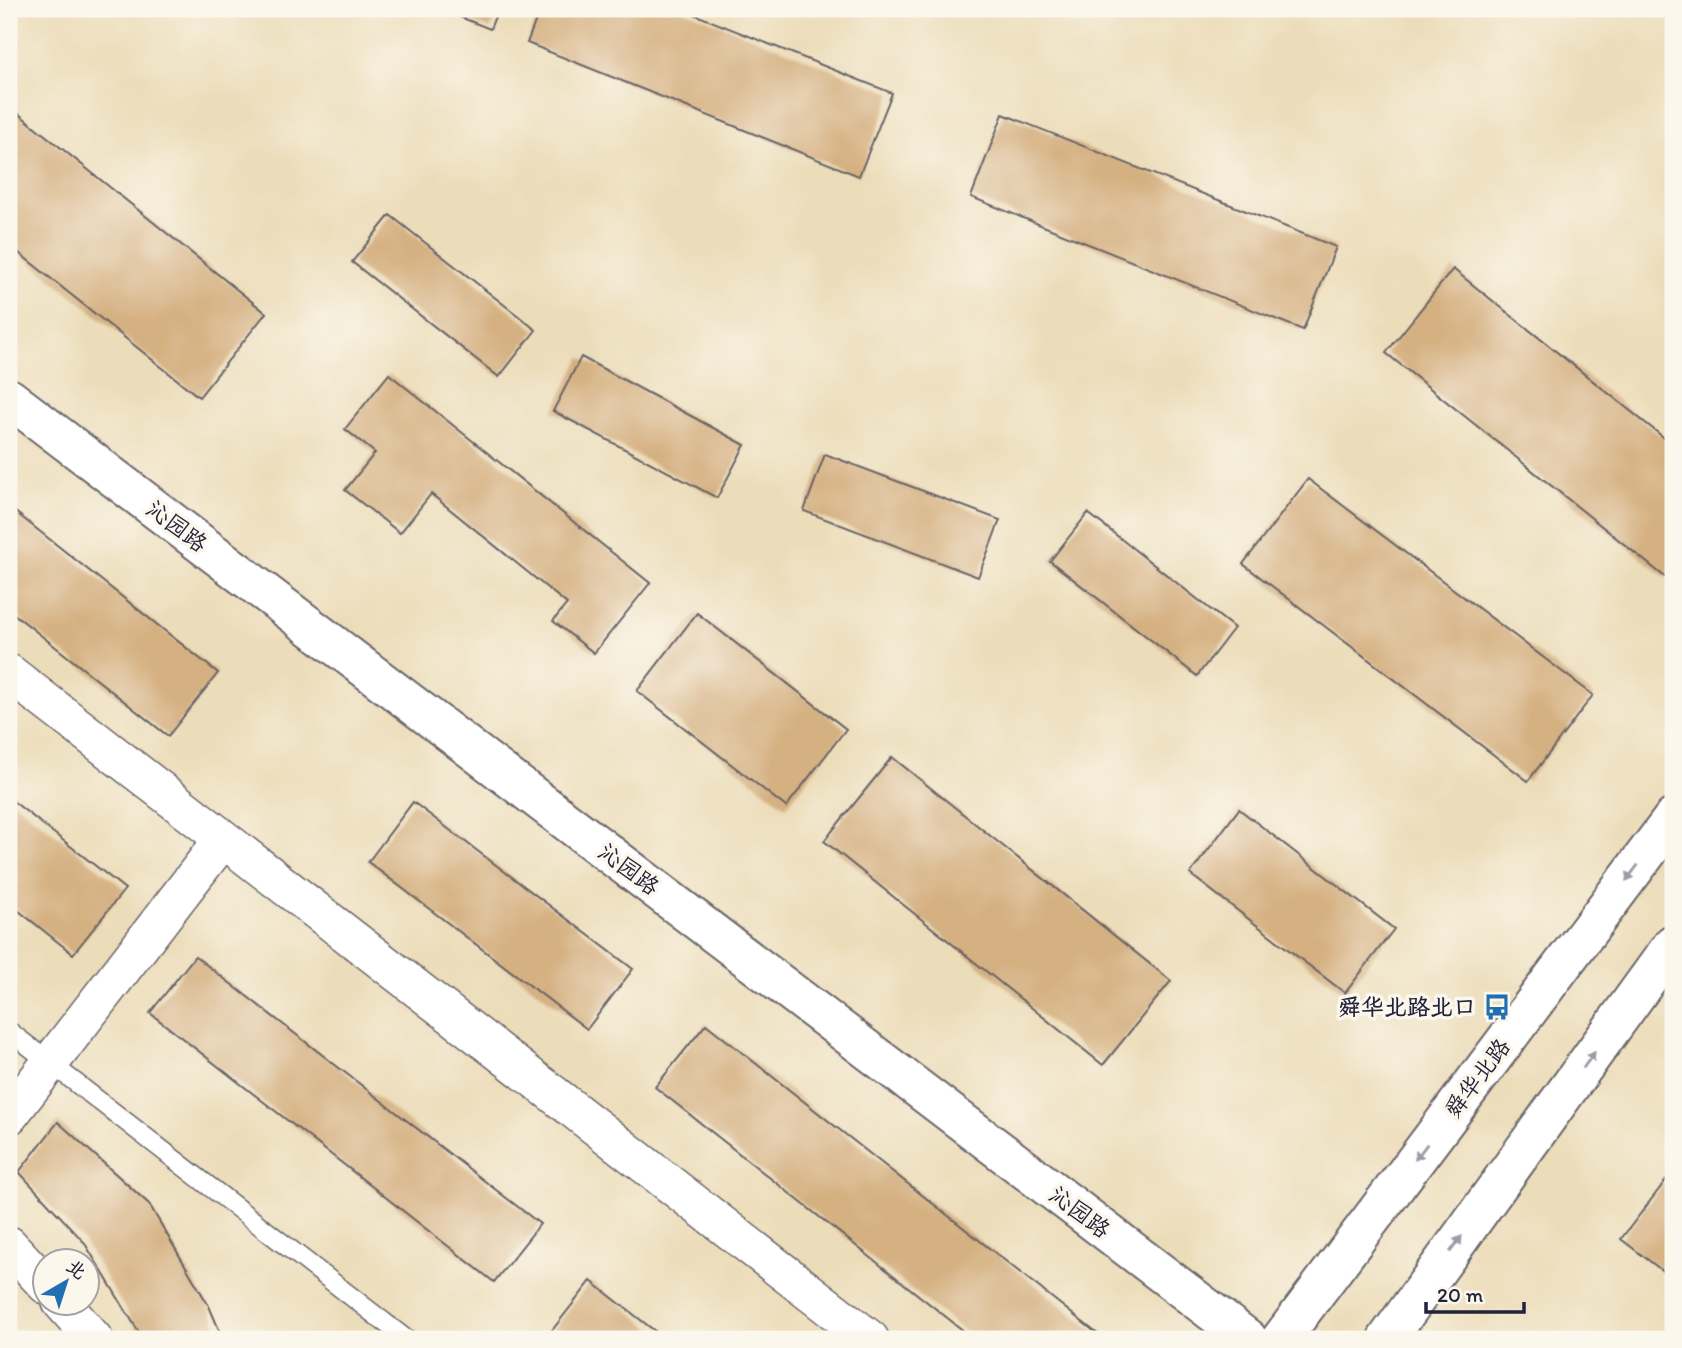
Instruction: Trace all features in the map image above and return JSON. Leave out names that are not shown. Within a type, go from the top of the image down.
[{"type":"street","name":"沁园路","points":[[9,398],[1248,1339]]},
{"type":"street","points":[[9,673],[870,1339]]},
{"type":"street","name":"舜华北路","points":[[1281,1339],[1673,818]]},
{"type":"street","points":[[9,1116],[223,839]]},
{"type":"street","points":[[1387,1339],[1673,944]]},
{"type":"street","points":[[9,1245],[32,1270]]},
{"type":"street","points":[[73,1316],[94,1339]]},
{"type":"lane","points":[[9,1031],[405,1339]]},
{"type":"building","points":[[440,9],[498,9],[490,29]]},
{"type":"building","points":[[540,9],[681,9],[892,93],[859,176],[527,43]]},
{"type":"building","points":[[9,106],[266,313],[199,397],[9,245]]},
{"type":"building","points":[[1003,114],[1336,247],[1303,330],[971,197]]},
{"type":"building","points":[[390,215],[536,330],[499,377],[352,262]]},
{"type":"building","points":[[1453,269],[1673,445],[1673,567],[1665,577],[1386,353]]},
{"type":"building","points":[[581,357],[745,445],[717,498],[553,411]]},
{"type":"building","points":[[389,374],[650,583],[594,653],[553,621],[567,604],[431,494],[400,533],[345,490],[375,453],[345,429]]},
{"type":"building","points":[[825,454],[1000,520],[978,577],[804,511]]},
{"type":"building","points":[[1308,479],[1593,695],[1528,781],[1243,564]]},
{"type":"building","points":[[9,507],[218,673],[168,736],[9,610]]},
{"type":"building","points":[[1088,513],[1234,628],[1197,676],[1050,561]]},
{"type":"building","points":[[697,613],[846,729],[786,807],[637,691]]},
{"type":"building","points":[[892,757],[1171,981],[1103,1065],[824,841]]},
{"type":"building","points":[[9,798],[125,889],[73,954],[9,903]]},
{"type":"building","points":[[413,802],[633,969],[587,1029],[368,862]]},
{"type":"building","points":[[1239,809],[1394,929],[1345,993],[1190,874]]},
{"type":"building","points":[[195,956],[540,1224],[494,1282],[150,1013]]},
{"type":"building","points":[[706,1024],[1104,1339],[974,1339],[655,1087]]},
{"type":"building","points":[[58,1122],[149,1204],[209,1306],[223,1339],[143,1339],[102,1272],[102,1246],[86,1246],[19,1172]]},
{"type":"building","points":[[1670,1175],[1673,1178],[1673,1279],[1621,1239]]},
{"type":"building","points":[[591,1281],[665,1339],[546,1338]]},
{"type":"place","name":"舜华北路北口","points":[[1497,1007]]}]
